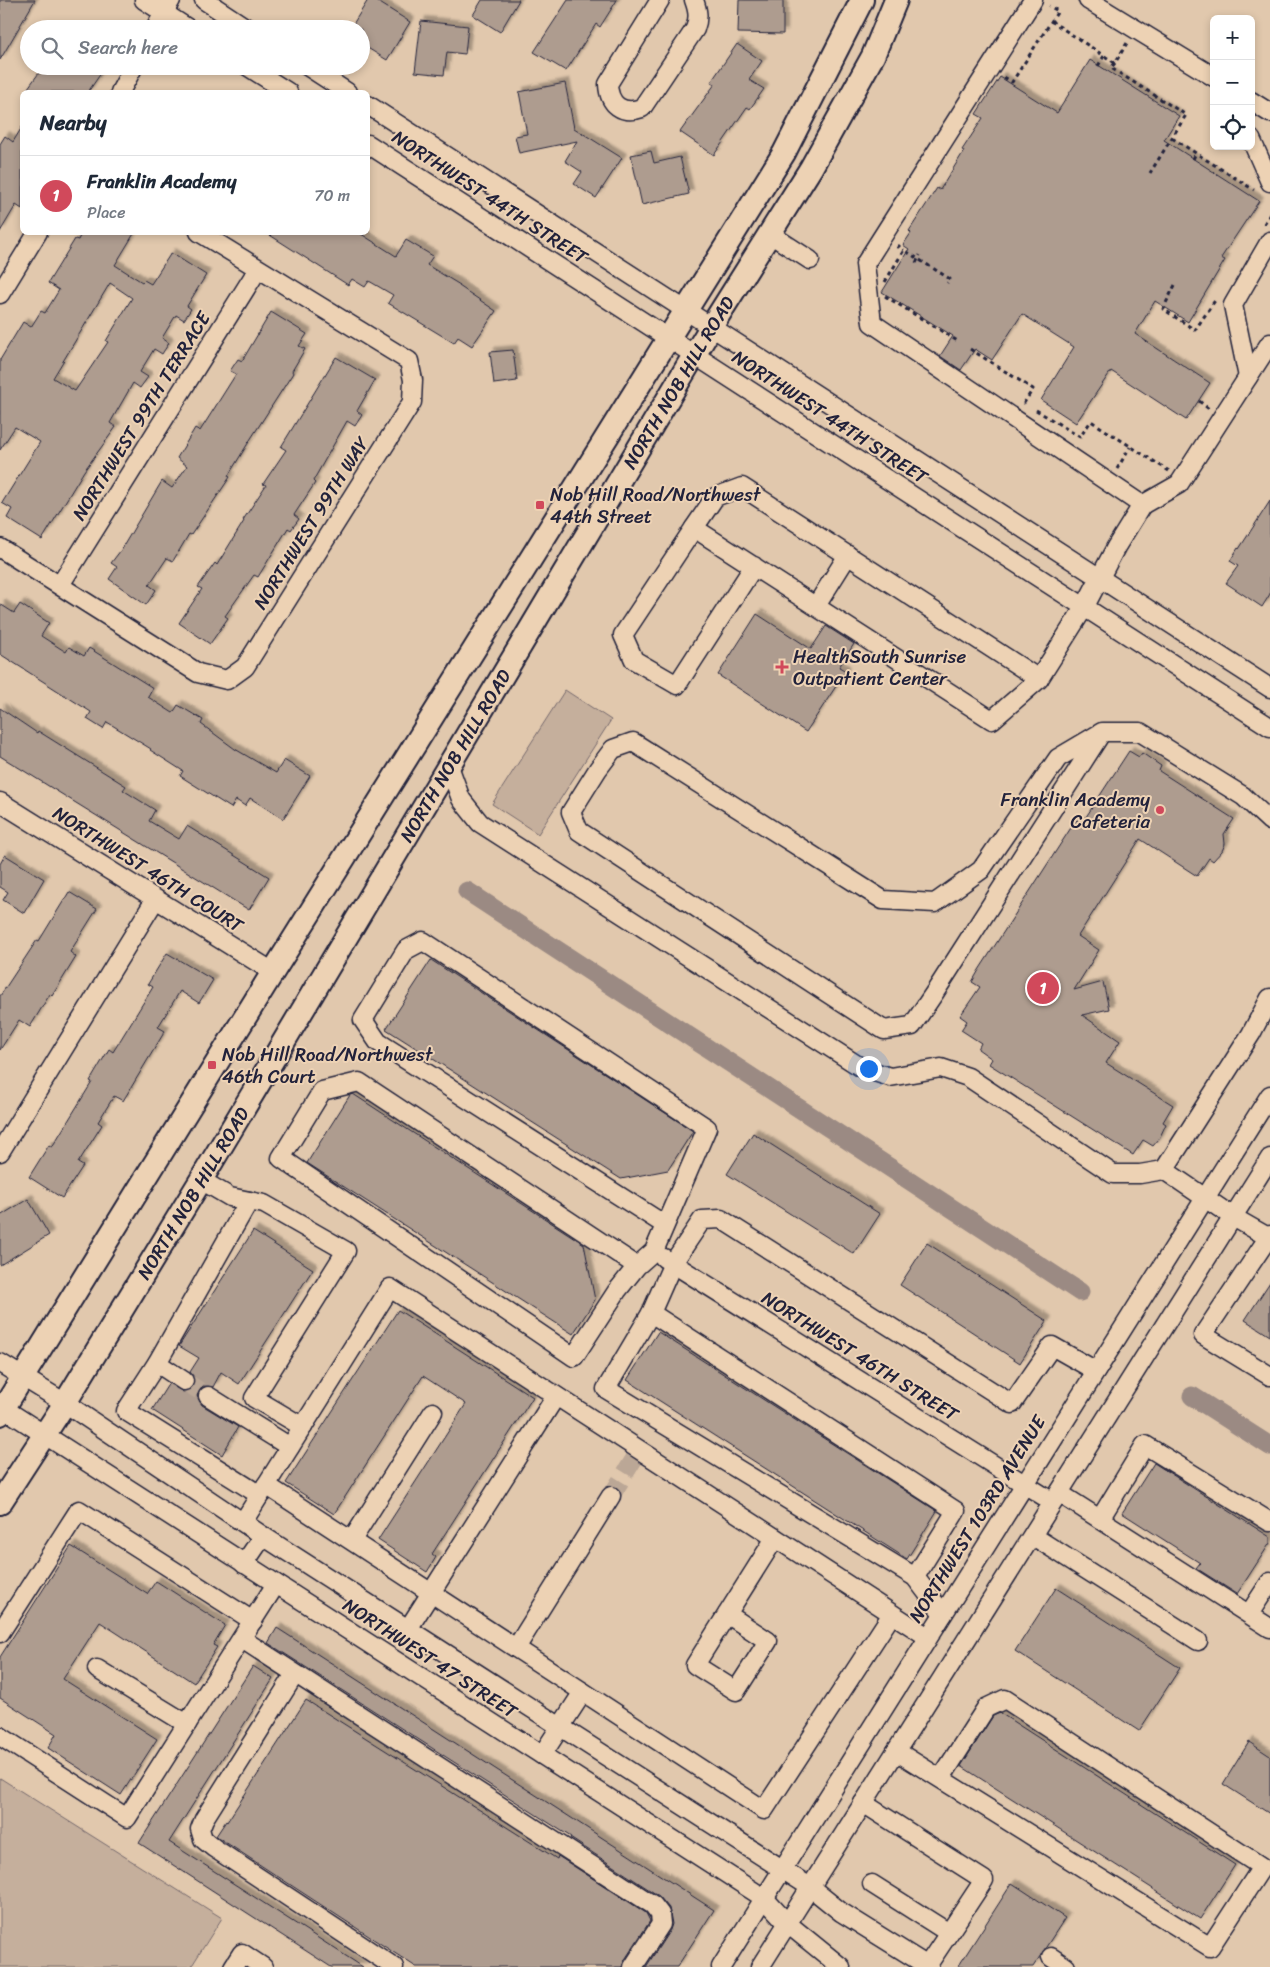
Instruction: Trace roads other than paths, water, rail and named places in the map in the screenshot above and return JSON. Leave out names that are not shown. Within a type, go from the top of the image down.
[{"type":"main road","name":"NORTH NOB HILL ROAD","points":[[1,1409],[24,1377],[273,972],[784,153],[862,0]]},
{"type":"main road","name":"NORTH NOB HILL ROAD","points":[[0,1504],[66,1403],[712,328],[811,168],[873,56],[896,0]]},
{"type":"street","points":[[144,0],[168,6],[181,20]]},
{"type":"street","points":[[204,0],[234,20]]},
{"type":"street","points":[[660,0],[608,84],[610,98],[617,106],[629,111],[642,108],[695,29],[698,11],[694,0]]},
{"type":"street","points":[[1033,0],[865,264],[872,323],[1142,505]]},
{"type":"street","points":[[1088,0],[1210,75]]},
{"type":"street","points":[[160,20],[168,6]]},
{"type":"street","points":[[121,90],[129,75]]},
{"type":"street","points":[[261,75],[285,90]]},
{"type":"street","points":[[321,75],[344,90]]},
{"type":"street","points":[[1255,103],[1270,112]]},
{"type":"street","name":"NORTHWEST 44TH STREET","points":[[370,107],[1270,688]]},
{"type":"street","name":"NORTHWEST 44TH STREET","points":[[370,145],[1270,727]]},
{"type":"street","points":[[1254,150],[1264,188]]},
{"type":"street","points":[[770,234],[810,260]]},
{"type":"street","points":[[1248,377],[1232,305],[1266,234]]},
{"type":"street","points":[[0,294],[36,235]]},
{"type":"street","points":[[204,235],[258,269]]},
{"type":"street","name":"NORTHWEST 99TH WAY","points":[[60,585],[198,673],[227,680],[244,667],[412,402],[413,380],[409,361],[258,269]]},
{"type":"street","name":"NORTHWEST 99TH TERRACE","points":[[60,585],[258,269]]},
{"type":"street","points":[[694,528],[992,720],[1039,679],[1085,606],[1142,505],[1179,484],[1270,343]]},
{"type":"street","points":[[754,566],[677,685],[634,660],[623,635],[715,497],[742,486],[1039,679]]},
{"type":"street","points":[[0,548],[60,585]]},
{"type":"street","points":[[816,606],[848,556]]},
{"type":"street","points":[[1102,732],[912,1026],[884,1030],[579,831],[572,812],[598,769],[613,749],[633,742],[883,900],[935,903],[981,870],[1058,758],[1102,732],[1140,732],[1243,796],[1270,821]]},
{"type":"street","points":[[449,766],[461,800],[480,823],[862,1068],[890,1077],[941,1068],[968,1077],[1113,1174],[1140,1174],[1164,1170],[1233,1217],[1269,1236],[1203,1336],[1270,1376]]},
{"type":"street","name":"NORTHWEST 46TH COURT","points":[[0,802],[273,972]]},
{"type":"street","points":[[0,1152],[156,900]]},
{"type":"street","points":[[637,1266],[359,1082],[322,1091],[281,1158],[574,1357],[617,1290],[637,1266],[665,1225],[707,1128],[423,941],[406,950],[363,1020],[378,1042],[665,1225]]},
{"type":"street","points":[[1164,1170],[1251,1034],[1270,998]]},
{"type":"street","name":"NORTHWEST 103RD AVENUE","points":[[721,1967],[1270,1095]]},
{"type":"street","points":[[760,1967],[1270,1158]]},
{"type":"street","points":[[201,1180],[230,1197],[264,1204],[346,1251],[254,1398],[303,1427]]},
{"type":"street","points":[[249,1201],[157,1363],[126,1411],[352,1540],[764,1810],[892,1614]]},
{"type":"street","points":[[943,1614],[914,1577],[606,1389],[651,1313],[673,1264],[702,1220],[721,1219],[1012,1404],[1052,1346],[1096,1371]]},
{"type":"street","name":"NORTHWEST 46TH STREET","points":[[649,1248],[1024,1484],[1100,1520],[1270,1628]]},
{"type":"street","points":[[242,1522],[390,1288],[556,1396],[637,1455],[775,1538],[928,1637]]},
{"type":"street","points":[[651,1313],[956,1511],[914,1577]]},
{"type":"street","name":"NORTHWEST 47 STREET","points":[[0,1363],[66,1403],[263,1536],[810,1887],[841,1912],[928,1966]]},
{"type":"street","points":[[157,1363],[184,1381]]},
{"type":"street","points":[[208,1396],[290,1447]]},
{"type":"street","points":[[408,1629],[556,1396]]},
{"type":"street","name":"NORTHWEST 47 STREET","points":[[1,1409],[764,1898],[788,1924],[835,1965]]},
{"type":"street","points":[[352,1540],[433,1412]]},
{"type":"street","points":[[1100,1520],[1145,1445],[1270,1522]]},
{"type":"street","points":[[516,1648],[611,1496]]},
{"type":"street","points":[[0,1634],[80,1510],[253,1621]]},
{"type":"street","points":[[244,1564],[263,1536]]},
{"type":"street","points":[[1033,1536],[1198,1641]]},
{"type":"street","points":[[727,1614],[775,1538]]},
{"type":"street","points":[[1249,1614],[1270,1582]]},
{"type":"street","points":[[0,1736],[126,1818],[276,1584]]},
{"type":"street","points":[[242,1639],[653,1905],[660,1914],[661,1924],[633,1967]]},
{"type":"street","points":[[98,1669],[186,1724]]},
{"type":"street","points":[[295,1674],[200,1829],[203,1839],[394,1967]]},
{"type":"street","points":[[542,1756],[583,1692]]},
{"type":"street","points":[[896,1751],[1210,1948],[1262,1867],[1005,1699],[986,1708],[941,1778]]},
{"type":"street","points":[[863,1803],[984,1880],[928,1966]]},
{"type":"street","points":[[872,1884],[949,1933]]},
{"type":"street","points":[[233,1967],[242,1953],[264,1967]]},
{"type":"street","points":[[1051,1957],[1066,1967]]},
{"type":"waterway","points":[[467,891],[1080,1292]]},
{"type":"waterway","points":[[1192,1396],[1270,1446]]},
{"type":"tunnel","points":[[184,1381],[208,1396]]},
{"type":"tunnel","points":[[611,1496],[634,1459]]},
{"type":"place","name":"Nob Hill Road/Northwest 44th Street","points":[[540,505]]},
{"type":"place","name":"HealthSouth Sunrise Outpatient Center","points":[[782,667]]},
{"type":"place","name":"Franklin Academy Cafeteria","points":[[1160,810]]},
{"type":"place","name":"Franklin Academy","points":[[1043,988]]},
{"type":"place","name":"Nob Hill Road/Northwest 46th Court","points":[[212,1065]]}]
